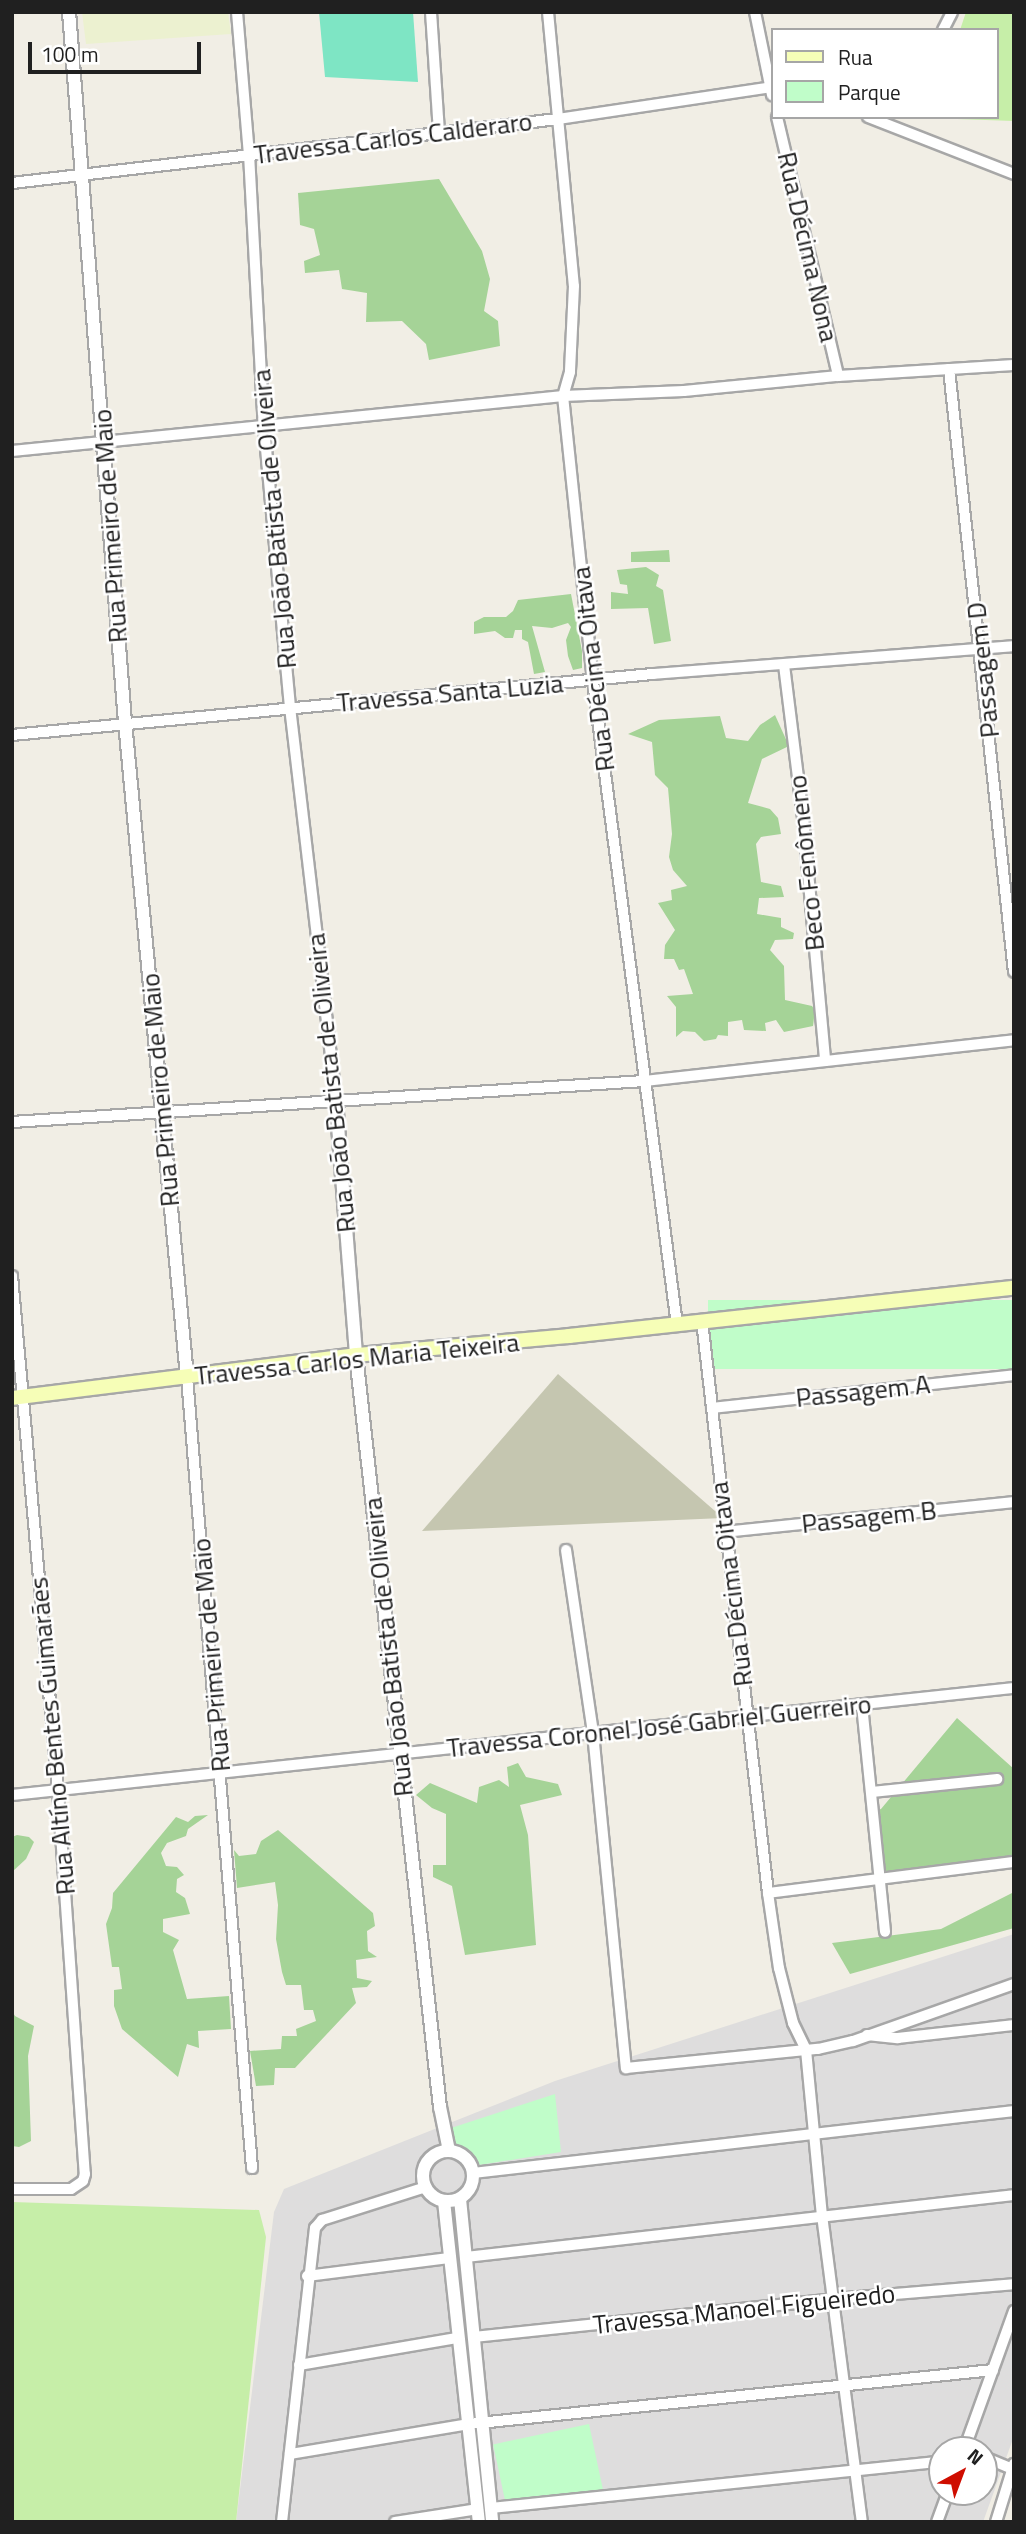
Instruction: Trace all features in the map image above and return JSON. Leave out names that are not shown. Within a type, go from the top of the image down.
[{"type":"main road","name":"Travessa Carlos Maria Teixeira","points":[[17,1398],[356,1355],[677,1325],[1014,1288]]},
{"type":"street","name":"Rua Primeiro de Maio","points":[[69,12],[125,722],[187,1377],[252,2168]]},
{"type":"street","name":"Rua João Batista de Oliveira","points":[[237,12],[249,154],[264,427],[290,707],[335,1100],[356,1355],[440,2107],[449,2151]]},
{"type":"street","points":[[431,12],[439,131]]},
{"type":"street","name":"Rua Décima Oitava","points":[[548,12],[574,286],[570,372],[563,396],[593,681],[677,1325]]},
{"type":"street","points":[[755,12],[771,85]]},
{"type":"street","points":[[944,28],[952,12]]},
{"type":"street","name":"Travessa Carlos Calderaro","points":[[12,183],[558,119],[771,90]]},
{"type":"street","name":"Rua Décima Nona","points":[[777,119],[838,376]]},
{"type":"street","points":[[873,119],[1014,174]]},
{"type":"street","points":[[12,451],[563,396],[684,391],[838,376],[1014,365]]},
{"type":"street","name":"Passagem D","points":[[949,369],[981,649],[1009,857],[1014,972]]},
{"type":"street","name":"Travessa Santa Luzia","points":[[12,735],[290,707],[1014,646]]},
{"type":"street","name":"Beco Fenômeno","points":[[784,665],[803,817],[825,1061]]},
{"type":"street","points":[[12,1122],[645,1082],[1014,1040]]},
{"type":"street","name":"Rua Altíno Bentes Guimarães","points":[[12,1276],[17,1398],[58,1791],[85,2174],[83,2181],[71,2189],[12,2189]]},
{"type":"street","name":"Rua Décima Oitava","points":[[702,1321],[724,1532],[768,1893],[779,1968],[793,2023],[806,2050],[822,2215],[862,2522]]},
{"type":"street","name":"Passagem A","points":[[712,1409],[1014,1375]]},
{"type":"street","name":"Passagem B","points":[[724,1532],[1014,1502]]},
{"type":"street","points":[[566,1550],[593,1733],[626,2068],[806,2050],[853,2041],[1014,1984]]},
{"type":"street","name":"Travessa Coronel José Gabriel Guerreiro","points":[[12,1795],[1014,1688]]},
{"type":"street","points":[[862,1705],[885,1932]]},
{"type":"street","points":[[872,1793],[997,1779]]},
{"type":"street","points":[[768,1893],[1014,1862]]},
{"type":"street","points":[[866,2035],[898,2038],[1014,2025]]},
{"type":"street","points":[[473,2173],[1014,2111]]},
{"type":"street","points":[[449,2151],[465,2158],[473,2173],[471,2188],[460,2199],[444,2201],[437,2199],[426,2187],[424,2171],[427,2163],[441,2152],[449,2151]]},
{"type":"street","points":[[282,2522],[307,2276],[318,2223],[426,2187]]},
{"type":"street","points":[[466,2257],[1014,2195]]},
{"type":"street","points":[[460,2199],[474,2337],[475,2423],[483,2513],[492,2522]]},
{"type":"street","points":[[444,2201],[457,2338],[475,2423]]},
{"type":"street","points":[[307,2276],[449,2259]]},
{"type":"street","name":"Travessa Manoel Figueiredo","points":[[474,2337],[833,2299],[1014,2284]]},
{"type":"street","points":[[970,2436],[1014,2311]]},
{"type":"street","points":[[299,2365],[457,2338]]},
{"type":"street","points":[[290,2454],[475,2423],[993,2370]]},
{"type":"street","points":[[395,2522],[928,2463]]},
{"type":"street","points":[[996,2522],[1010,2486],[1013,2466]]},
{"type":"shaded area","points":[[82,12],[228,12],[231,34],[86,44]]},
{"type":"shaded area","points":[[558,1374],[723,1518],[422,1531]]},
{"type":"shaded area","points":[[1014,1934],[1014,2436],[998,2480],[998,2436],[928,2436],[928,2506],[989,2506],[983,2522],[236,2522],[274,2212],[284,2189],[555,2081]]},
{"type":"green space","points":[[319,12],[413,12],[418,82],[325,77]]},
{"type":"green space","points":[[966,12],[1014,12],[1014,121],[957,119],[998,119],[998,28],[961,28]]},
{"type":"green space","points":[[439,179],[482,251],[490,279],[484,311],[498,321],[500,346],[429,360],[426,344],[402,321],[366,322],[367,293],[342,289],[339,270],[305,273],[304,261],[320,255],[314,229],[300,225],[298,193]]},
{"type":"green space","points":[[669,550],[670,562],[631,562],[631,552]]},
{"type":"green space","points":[[646,567],[659,575],[656,586],[663,590],[671,641],[654,644],[648,608],[611,609],[611,592],[628,594],[627,585],[620,584],[617,570]]},
{"type":"green space","points":[[571,594],[582,651],[582,668],[573,670],[568,656],[566,640],[571,627],[568,623],[552,628],[532,626],[545,672],[534,674],[528,642],[522,639],[522,630],[515,630],[513,638],[505,638],[495,631],[474,634],[474,622],[484,617],[506,617],[513,611],[518,600]]},
{"type":"green space","points":[[775,715],[789,746],[762,759],[748,803],[770,809],[778,818],[781,834],[761,837],[756,844],[761,882],[781,886],[784,897],[759,898],[757,914],[781,918],[781,927],[794,933],[793,939],[775,940],[770,950],[784,966],[785,1000],[812,1006],[815,1010],[813,1026],[784,1032],[776,1020],[765,1023],[766,1031],[744,1030],[742,1020],[728,1022],[728,1036],[718,1035],[716,1039],[704,1041],[695,1032],[683,1031],[676,1037],[676,1007],[667,996],[693,994],[684,969],[679,970],[674,959],[664,959],[665,945],[675,930],[658,903],[672,900],[671,890],[687,886],[673,870],[669,857],[672,834],[668,788],[655,775],[652,742],[628,734],[659,720],[720,716],[726,738],[748,741],[760,725]]},
{"type":"green space","points":[[708,1300],[1014,1300],[1014,1369],[708,1369]]},
{"type":"green space","points":[[957,1718],[1014,1769],[1014,1861],[881,1877],[874,1811],[881,1809]]},
{"type":"green space","points":[[518,1763],[526,1777],[558,1784],[562,1795],[520,1805],[528,1835],[536,1945],[465,1955],[452,1886],[433,1877],[433,1865],[446,1865],[446,1814],[432,1808],[416,1795],[430,1783],[477,1803],[479,1787],[499,1780],[509,1787],[507,1767]]},
{"type":"green space","points":[[208,1815],[188,1829],[186,1836],[167,1843],[161,1853],[166,1866],[177,1867],[184,1875],[177,1879],[176,1892],[185,1898],[190,1914],[163,1919],[163,1932],[179,1940],[173,1950],[187,1999],[229,1996],[231,2029],[198,2031],[199,2048],[187,2044],[178,2077],[122,2029],[114,2006],[114,1990],[122,1989],[119,1967],[112,1967],[106,1924],[112,1908],[113,1893],[176,1817],[188,1822],[195,1816]]},
{"type":"green space","points":[[278,1830],[373,1913],[375,1926],[367,1931],[368,1951],[377,1957],[356,1960],[357,1978],[372,1981],[367,1987],[352,1988],[356,2003],[295,2068],[275,2068],[274,2085],[256,2086],[250,2051],[281,2049],[282,2036],[297,2036],[296,2029],[316,2021],[313,2010],[304,2010],[301,1985],[286,1985],[282,1972],[276,1939],[278,1905],[275,1882],[237,1888],[234,1850],[239,1856],[256,1854],[261,1841]]},
{"type":"green space","points":[[12,1837],[29,1837],[34,1842],[26,1859],[12,1872]]},
{"type":"green space","points":[[1014,1892],[1014,1928],[850,1974],[832,1943],[941,1929]]},
{"type":"green space","points":[[12,2011],[15,2016],[34,2026],[28,2056],[31,2141],[19,2147],[12,2146]]},
{"type":"green space","points":[[555,2094],[561,2152],[479,2165],[468,2152],[454,2144],[451,2128]]},
{"type":"green space","points":[[12,2202],[259,2210],[266,2237],[236,2522],[12,2522]]},
{"type":"green space","points":[[589,2424],[603,2491],[507,2511],[493,2444]]}]
